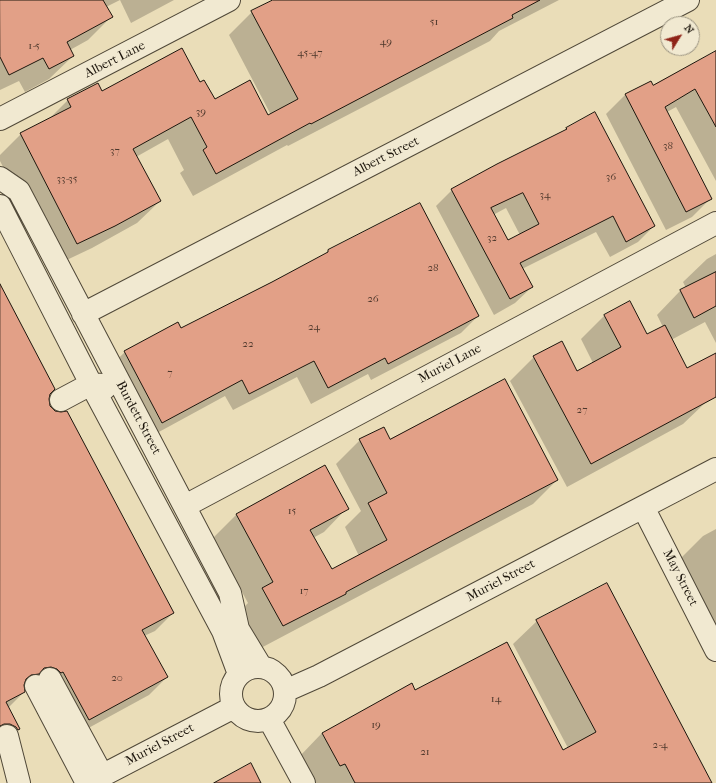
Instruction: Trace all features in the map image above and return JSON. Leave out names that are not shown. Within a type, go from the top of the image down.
[{"type":"street","name":"Albert Lane","points":[[0,119],[229,0]]},
{"type":"street","name":"Albert Street","points":[[83,314],[688,0]]},
{"type":"street","name":"Burdett Street","points":[[0,178],[19,191],[230,593],[238,629],[261,667]]},
{"type":"street","name":"Burdett Street","points":[[0,206],[91,384],[222,631],[239,674]]},
{"type":"street","name":"Muriel Lane","points":[[184,506],[716,223]]},
{"type":"street","points":[[61,400],[91,384],[102,385],[118,400],[135,434],[160,459]]},
{"type":"street","name":"Muriel Street","points":[[285,691],[319,676],[716,469]]},
{"type":"street","name":"May Street","points":[[643,506],[716,650]]},
{"type":"street","points":[[252,667],[261,667],[270,669],[277,675],[285,691],[281,708],[276,714],[269,719],[261,721],[249,719],[239,713],[234,707],[231,699],[233,683],[239,674],[252,667]]},
{"type":"street","points":[[43,682],[92,780]]},
{"type":"street","name":"Muriel Street","points":[[92,780],[234,707]]},
{"type":"street","points":[[269,719],[304,783]]},
{"type":"street","points":[[7,736],[19,783]]},
{"type":"building","points":[[0,0],[103,0],[113,17],[67,42],[74,56],[49,69],[43,58],[9,75],[0,57]]},
{"type":"building","points":[[273,0],[540,0],[512,15],[513,18],[311,124],[310,123],[216,174],[203,150],[207,147],[191,117],[133,149],[161,201],[115,226],[77,244],[20,133],[71,107],[67,99],[98,83],[102,91],[182,48],[200,82],[204,80],[215,99],[250,80],[268,115],[298,99],[251,11]]},
{"type":"building","points":[[716,51],[716,127],[695,89],[665,107],[712,199],[686,212],[625,94],[651,81],[653,85]]},
{"type":"building","points":[[595,112],[655,226],[626,242],[613,216],[520,263],[533,287],[510,299],[451,189],[567,129],[566,128]],"holes":[[[523,193],[539,224],[508,240],[491,208]]]},
{"type":"building","points":[[420,203],[479,316],[388,364],[385,358],[328,388],[314,361],[249,394],[242,380],[162,423],[124,351],[178,322],[181,328],[272,282],[328,252],[328,250]]},
{"type":"building","points":[[716,272],[716,306],[694,318],[680,290]]},
{"type":"building","points":[[0,284],[55,389],[50,394],[50,406],[55,411],[67,411],[174,613],[142,630],[168,677],[89,720],[63,672],[61,673],[57,669],[51,667],[44,668],[39,674],[31,675],[26,679],[24,685],[25,692],[6,702],[20,729],[18,730],[10,724],[0,726]]},
{"type":"building","points":[[630,301],[647,334],[665,325],[687,368],[716,353],[716,397],[591,464],[533,356],[562,341],[577,371],[621,347],[604,315]]},
{"type":"building","points":[[505,379],[558,480],[346,592],[346,594],[283,626],[262,588],[273,582],[236,514],[325,465],[349,509],[310,530],[332,569],[387,540],[368,503],[387,493],[359,439],[384,427],[390,439]]},
{"type":"building","points":[[607,583],[712,783],[355,783],[345,764],[340,766],[322,733],[412,683],[415,690],[507,642],[563,750],[596,732],[536,620]]},
{"type":"building","points":[[251,763],[261,783],[214,783]]}]
